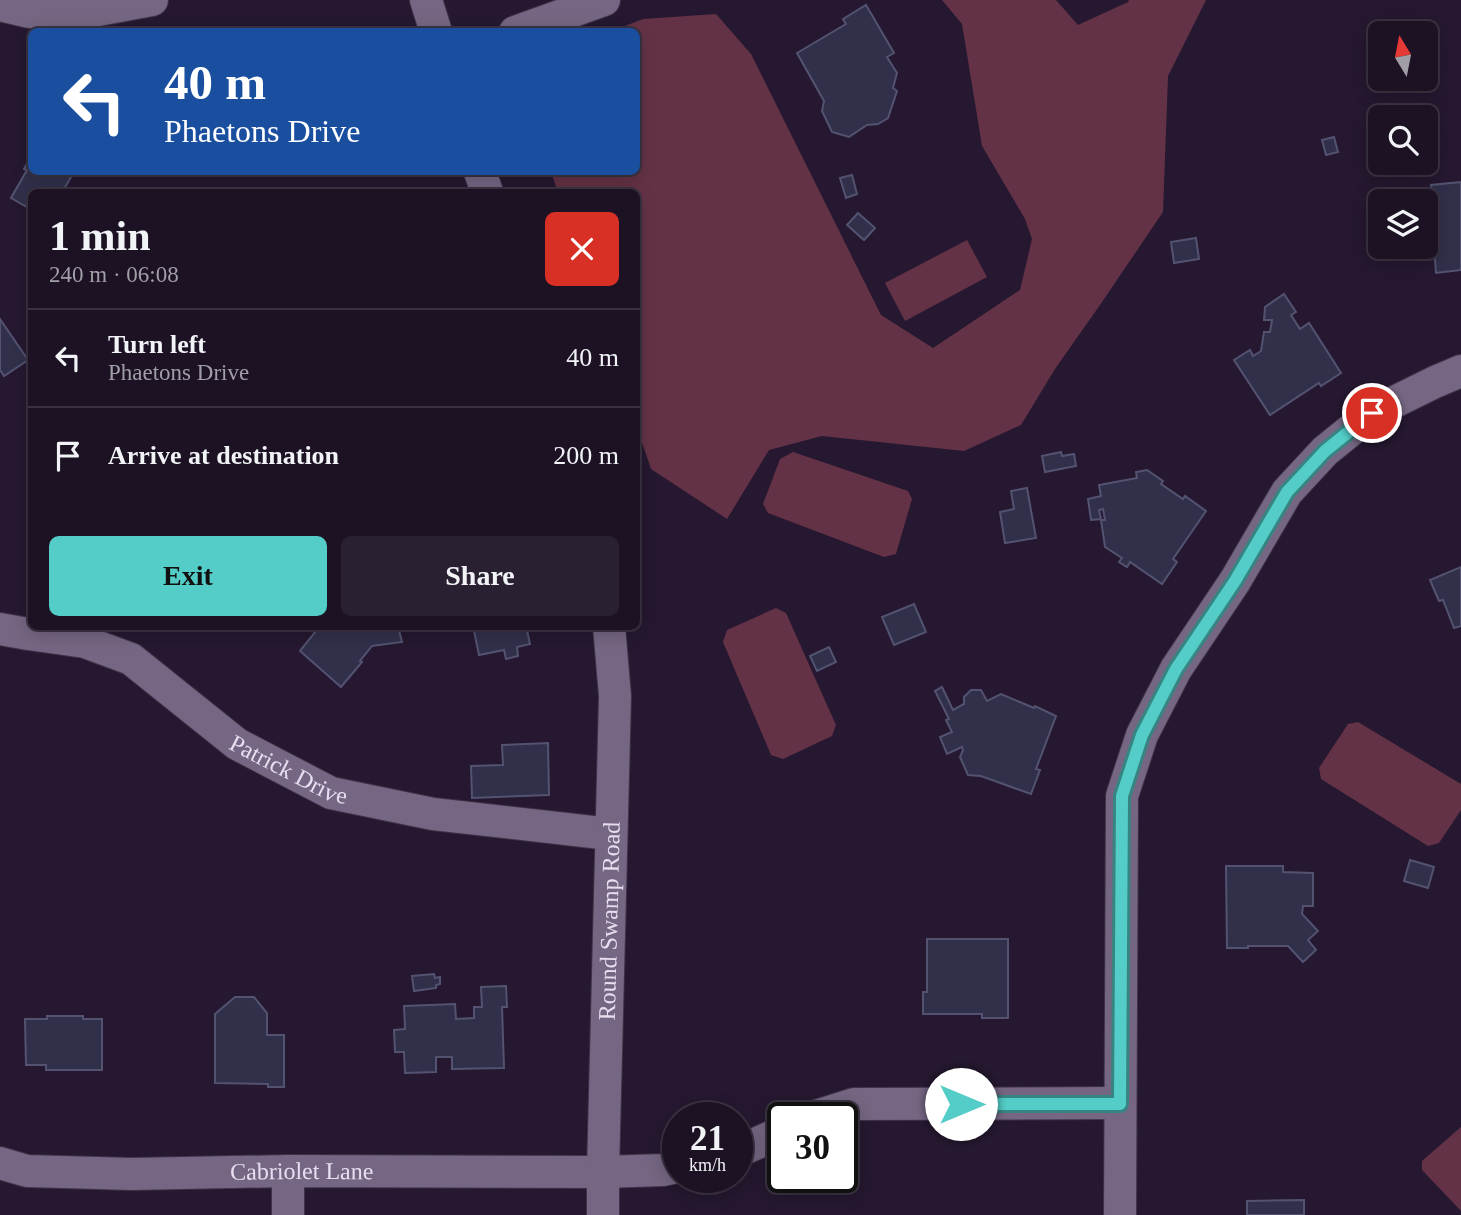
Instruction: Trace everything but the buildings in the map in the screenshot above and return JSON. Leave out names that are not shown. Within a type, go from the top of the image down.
[{"type":"street","points":[[0,5],[29,12],[87,12],[152,0]]},
{"type":"street","points":[[426,0],[435,28]]},
{"type":"street","points":[[526,28],[604,0]]},
{"type":"street","points":[[1120,1215],[1122,796],[1142,735],[1176,669],[1235,581],[1287,492],[1325,451],[1372,413],[1461,371]]},
{"type":"street","name":"Patrick Drive","points":[[0,629],[85,642],[131,659],[237,744],[331,793],[433,814],[610,834]]},
{"type":"street","name":"Round Swamp Road","points":[[603,1215],[615,696],[609,630]]},
{"type":"street","points":[[858,1104],[1120,1104]]},
{"type":"street","name":"Cabriolet Lane","points":[[0,1163],[27,1171],[132,1174],[662,1170]]},
{"type":"street","points":[[288,1171],[288,1215]]},
{"type":"shaded area","points":[[942,0],[1056,0],[1078,25],[1129,0],[1206,0],[1168,76],[1163,212],[1055,369],[1021,425],[964,451],[822,436],[769,450],[727,519],[651,469],[640,437],[640,189],[557,189],[552,175],[640,175],[640,28],[620,28],[643,19],[716,14],[751,54],[881,315],[933,348],[1020,290],[1032,239],[1025,219],[982,146],[962,24]]},
{"type":"shaded area","points":[[967,240],[987,277],[905,321],[885,283]]},
{"type":"shaded area","points":[[793,452],[908,491],[912,499],[896,554],[884,557],[768,513],[763,504],[780,459]]},
{"type":"shaded area","points":[[776,608],[786,613],[836,725],[832,736],[783,759],[771,755],[723,642],[727,630]]},
{"type":"shaded area","points":[[1358,722],[1461,784],[1461,810],[1439,843],[1428,846],[1321,779],[1319,768],[1348,724]]},
{"type":"shaded area","points":[[1461,1127],[1461,1211],[1422,1170],[1422,1161]]},
{"type":"route","points":[[961,1104],[1120,1104],[1122,796],[1142,735],[1176,669],[1235,581],[1287,492],[1325,451],[1372,413]]}]
